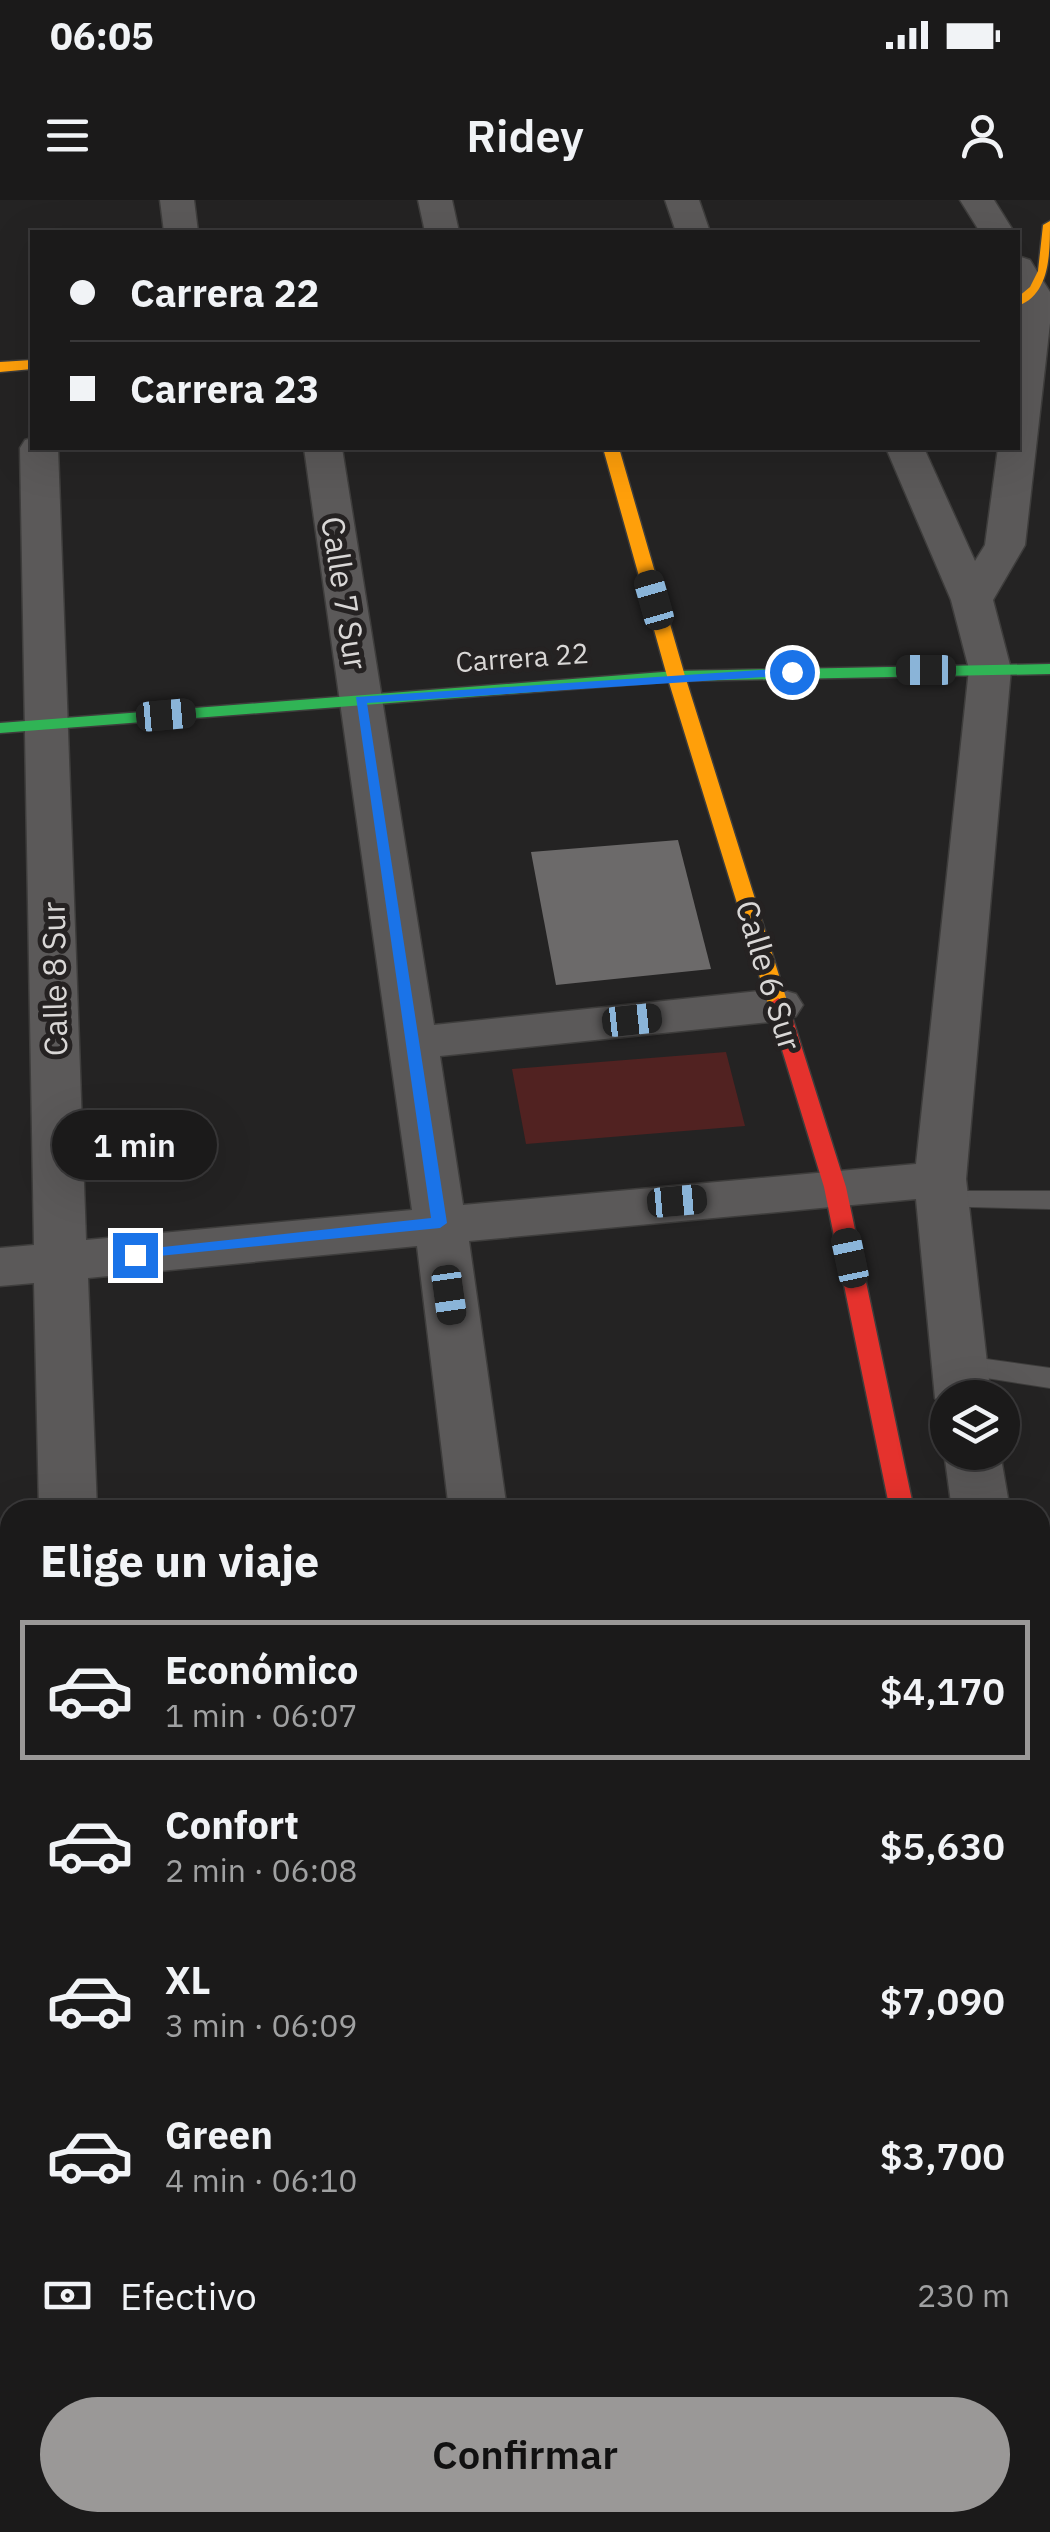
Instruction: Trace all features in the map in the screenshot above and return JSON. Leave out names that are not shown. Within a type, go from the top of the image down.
[{"type":"street","points":[[177,200],[181,230]]},
{"type":"street","points":[[434,200],[442,230]]},
{"type":"street","points":[[682,200],[692,230]]},
{"type":"street","points":[[978,200],[996,230]]},
{"type":"street","points":[[1020,367],[1023,289],[1045,282],[1050,225]]},
{"type":"street","points":[[0,367],[30,365]]},
{"type":"street","name":"Calle 8 Sur","points":[[38,450],[50,724],[58,1263],[68,1500]]},
{"type":"street","name":"Calle 7 Sur","points":[[323,450],[440,1223],[477,1500]]},
{"type":"street","name":"Calle 6 Sur","points":[[612,450],[676,676],[835,1186],[900,1500]]},
{"type":"street","points":[[905,450],[972,600],[990,669],[941,1190],[961,1380]]},
{"type":"street","points":[[972,600],[1005,545],[1016,450]]},
{"type":"street","name":"Carrera 22","points":[[0,728],[676,676],[1050,670]]},
{"type":"street","points":[[412,1043],[778,1005]]},
{"type":"street","points":[[0,1267],[835,1186],[941,1190]]},
{"type":"street","points":[[974,1470],[979,1500]]},
{"type":"lane","points":[[941,1190],[1050,1200]]},
{"type":"lane","points":[[991,1380],[1050,1378]]},
{"type":"shaded area","points":[[726,1052],[745,1126],[526,1144],[512,1069]]},
{"type":"building","points":[[678,840],[711,969],[556,985],[531,852]]},
{"type":"traffic: fast","points":[[0,728],[676,676],[1050,669]]},
{"type":"traffic: slow","points":[[1020,301],[1036,290],[1045,271],[1050,225]]},
{"type":"traffic: slow","points":[[0,367],[30,365]]},
{"type":"traffic: slow","points":[[612,450],[676,676],[778,1004]]},
{"type":"traffic: jam","points":[[778,1004],[835,1187],[900,1500]]},
{"type":"route","points":[[135,1255],[440,1223],[360,699],[676,676],[792,672]]}]
